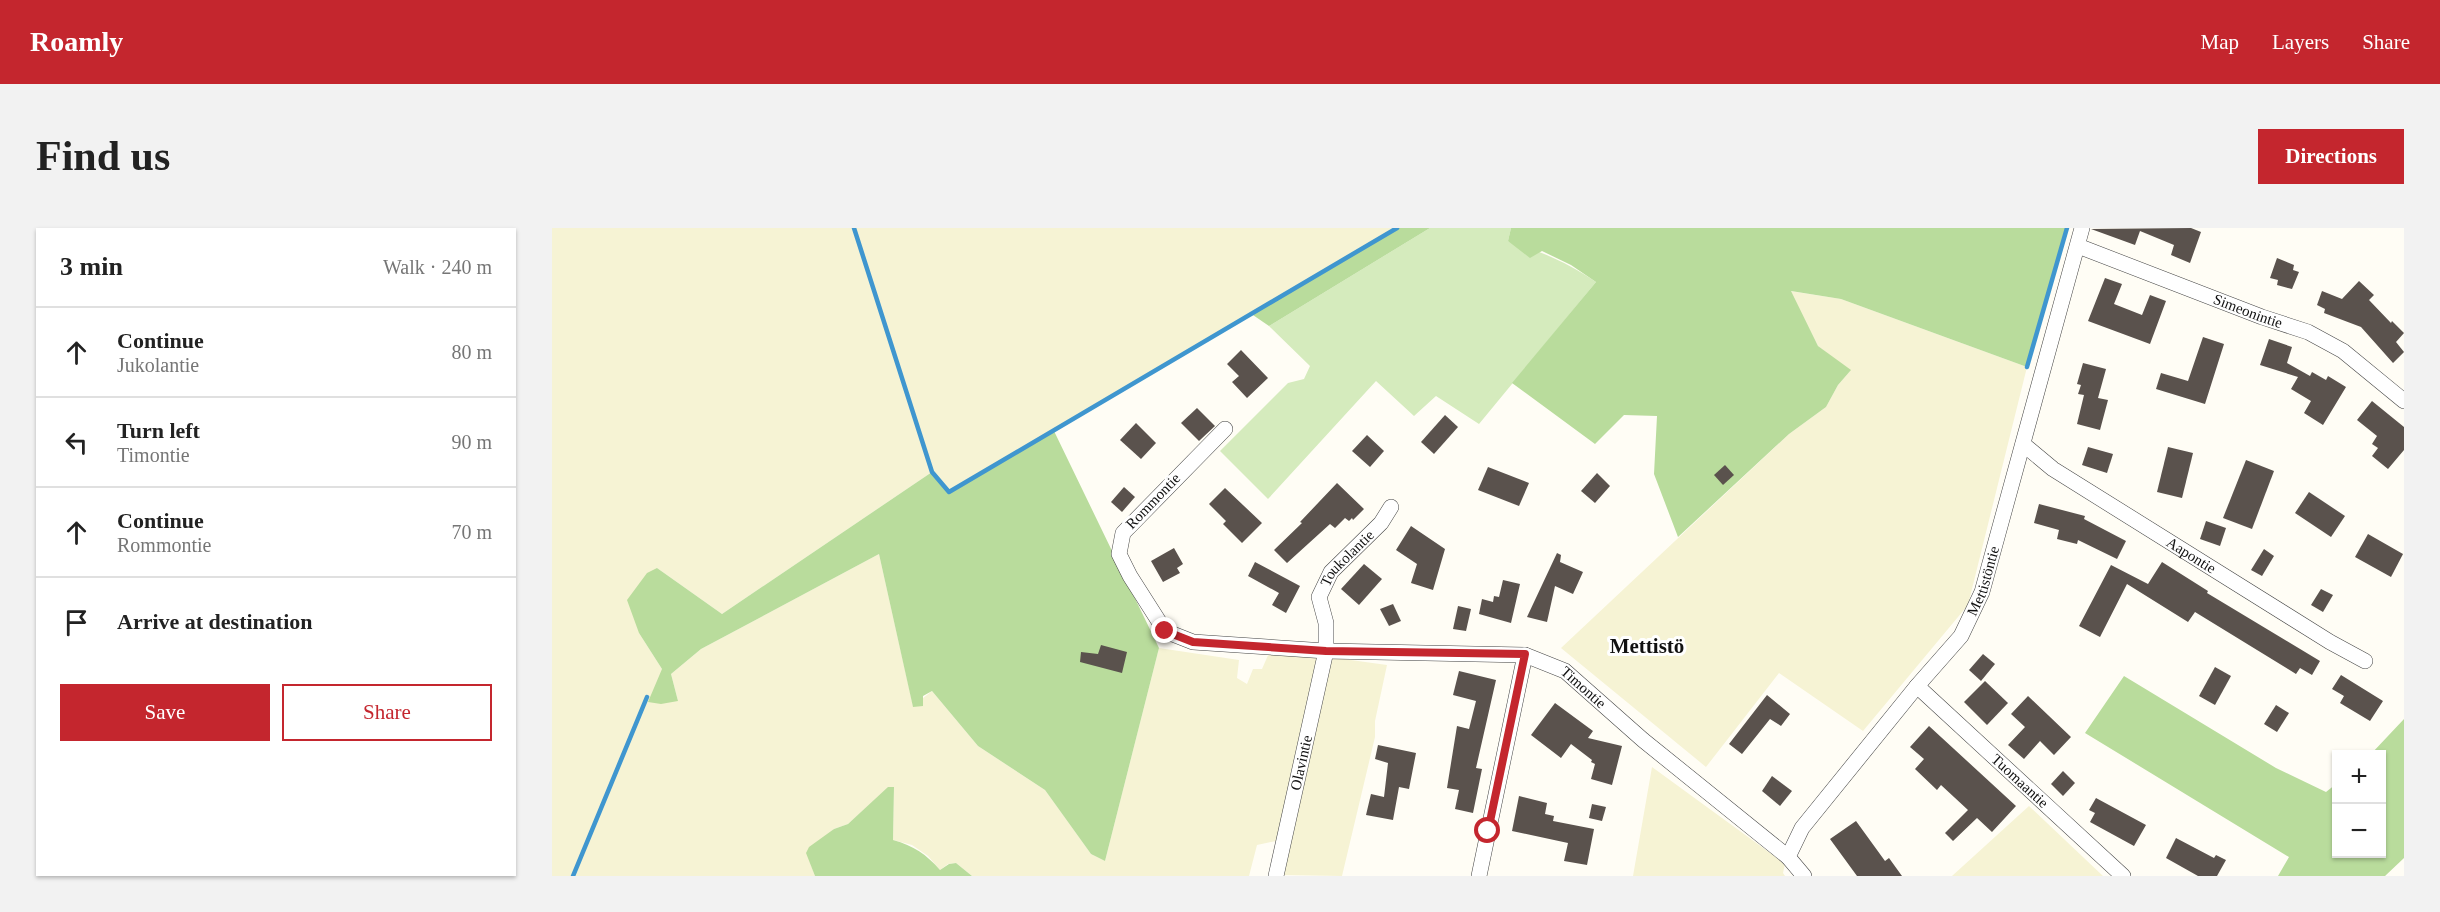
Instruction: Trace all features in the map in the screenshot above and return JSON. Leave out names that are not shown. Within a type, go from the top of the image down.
[{"type":"street","name":"Mettistöntie","points":[[1788,857],[1802,828],[1917,686],[1961,636],[1982,592],[2082,228]]},
{"type":"street","name":"Simeonintie","points":[[2078,246],[2262,317],[2308,332],[2343,351],[2404,400]]},
{"type":"street","name":"Rommontie","points":[[1225,429],[1123,533],[1119,554],[1126,570],[1165,631],[1193,642],[1326,651]]},
{"type":"street","name":"Aapontie","points":[[2023,444],[2054,469],[2330,642],[2365,661]]},
{"type":"street","name":"Toukolantie","points":[[1326,651],[1326,623],[1319,597],[1331,572],[1381,523],[1391,507]]},
{"type":"street","name":"Timontie","points":[[1326,651],[1525,654],[1564,671],[1643,740],[1788,857]]},
{"type":"street","name":"Olavintie","points":[[1276,876],[1326,651]]},
{"type":"street","points":[[1479,876],[1525,654]]},
{"type":"street","name":"Tuomaantie","points":[[1917,686],[2123,876]]},
{"type":"street","points":[[1788,857],[1804,876]]},
{"type":"shaded area","points":[[552,228],[1397,228],[949,492],[932,472],[722,614],[657,568],[639,633],[662,669],[678,701],[671,674],[701,649],[879,554],[913,706],[932,691],[978,746],[1045,790],[1091,854],[1105,861],[1159,648],[1239,660],[1237,678],[1247,684],[1253,669],[1262,669],[1269,653],[1329,657],[1387,665],[1375,721],[1375,737],[1342,876],[1281,875],[1290,838],[1257,845],[1249,876],[972,876],[956,863],[948,864],[940,870],[928,856],[912,845],[893,840],[894,788],[889,787],[848,824],[834,829],[807,853],[815,876],[552,876]]},
{"type":"shaded area","points":[[1790,291],[1841,299],[2027,367],[1968,605],[1863,731],[1779,673],[1706,767],[1561,648],[1789,434],[1826,407],[1838,385],[1850,371],[1818,346]]},
{"type":"shaded area","points":[[1652,767],[1785,864],[1783,873],[1785,876],[1633,876]]},
{"type":"shaded area","points":[[2029,806],[2103,876],[1952,876]]},
{"type":"green space","points":[[1397,228],[1430,228],[1269,326],[1250,313]]},
{"type":"green space","points":[[1430,228],[1511,228],[1508,241],[1554,258],[1596,282],[1479,424],[1436,396],[1414,416],[1376,381],[1268,499],[1220,451],[1288,383],[1304,379],[1310,366],[1269,326]]},
{"type":"green space","points":[[1511,228],[2067,228],[2027,367],[1841,299],[1791,291],[1818,346],[1851,370],[1838,385],[1826,407],[1789,434],[1678,537],[1654,474],[1657,416],[1624,415],[1595,444],[1512,383],[1596,282],[1571,265],[1542,251],[1530,258],[1508,241]]},
{"type":"green space","points":[[1054,431],[1159,648],[1105,861],[1091,854],[1045,790],[978,746],[932,691],[923,696],[923,706],[913,707],[879,554],[701,649],[671,674],[678,701],[661,704],[648,702],[662,669],[639,633],[627,600],[647,573],[657,568],[722,614],[932,472],[949,492]]},
{"type":"green space","points":[[2124,676],[2276,768],[2326,792],[2332,787],[2332,858],[2386,858],[2386,750],[2375,750],[2404,719],[2404,858],[2385,876],[2278,876],[2289,857],[2085,733]]},
{"type":"green space","points":[[888,787],[894,787],[893,840],[919,851],[940,870],[949,864],[956,863],[972,876],[815,876],[806,853],[809,847],[834,829],[848,824]]},
{"type":"building","points":[[2191,228],[2201,232],[2190,263],[2171,255],[2174,245],[2140,231],[2135,245],[2091,229]]},
{"type":"building","points":[[2277,258],[2294,265],[2293,270],[2299,272],[2292,289],[2277,285],[2278,280],[2270,278]]},
{"type":"building","points":[[2105,278],[2122,284],[2114,304],[2142,315],[2150,295],[2166,301],[2150,344],[2088,321]]},
{"type":"building","points":[[2359,281],[2374,295],[2369,300],[2404,333],[2396,342],[2404,352],[2393,363],[2361,327],[2324,313],[2325,309],[2317,305],[2322,291],[2342,299]]},
{"type":"building","points":[[2203,337],[2224,344],[2205,404],[2156,389],[2161,373],[2188,381]]},
{"type":"building","points":[[2269,339],[2292,347],[2287,363],[2310,376],[2312,372],[2326,380],[2328,376],[2346,387],[2323,425],[2304,413],[2311,401],[2291,389],[2298,377],[2260,365]]},
{"type":"building","points":[[1241,350],[1268,378],[1247,398],[1232,382],[1239,376],[1227,364]]},
{"type":"building","points":[[2083,363],[2106,369],[2098,398],[2108,400],[2100,430],[2077,424],[2084,395],[2078,394],[2081,385],[2077,384]]},
{"type":"building","points":[[2372,401],[2404,427],[2404,450],[2388,469],[2372,456],[2378,448],[2372,444],[2377,436],[2357,420]]},
{"type":"building","points":[[1197,408],[1215,426],[1199,441],[1181,423]]},
{"type":"building","points":[[1445,415],[1458,427],[1434,454],[1421,442]]},
{"type":"building","points":[[1136,423],[1156,443],[1141,459],[1120,440]]},
{"type":"building","points":[[1367,435],[1384,451],[1370,467],[1352,451]]},
{"type":"building","points":[[2088,447],[2113,454],[2107,473],[2082,465]]},
{"type":"building","points":[[2168,447],[2193,453],[2182,498],[2157,492]]},
{"type":"building","points":[[2246,460],[2274,471],[2252,529],[2223,518]]},
{"type":"building","points":[[1725,465],[1734,475],[1723,485],[1714,475]]},
{"type":"building","points":[[1488,467],[1529,483],[1519,506],[1478,490]]},
{"type":"building","points":[[1597,473],[1610,486],[1595,503],[1581,491]]},
{"type":"building","points":[[1337,483],[1364,509],[1353,520],[1352,518],[1349,521],[1345,518],[1335,528],[1330,524],[1287,563],[1274,550],[1302,523],[1300,522]]},
{"type":"building","points":[[1124,487],[1135,497],[1122,512],[1111,502]]},
{"type":"building","points":[[1225,488],[1262,523],[1242,543],[1223,524],[1226,521],[1209,504]]},
{"type":"building","points":[[2309,492],[2345,516],[2331,537],[2295,513]]},
{"type":"building","points":[[2039,504],[2085,516],[2084,519],[2126,541],[2117,559],[2078,540],[2077,544],[2057,539],[2059,530],[2034,523]]},
{"type":"building","points":[[2206,521],[2226,528],[2220,546],[2200,539]]},
{"type":"building","points":[[1411,526],[1445,549],[1433,590],[1411,583],[1417,564],[1396,550]]},
{"type":"building","points":[[2368,534],[2403,554],[2391,577],[2355,557]]},
{"type":"building","points":[[1174,548],[1183,564],[1177,568],[1180,573],[1163,582],[1151,561]]},
{"type":"building","points":[[2264,549],[2274,556],[2262,576],[2251,570]]},
{"type":"building","points":[[1557,553],[1561,555],[1560,562],[1583,572],[1573,594],[1555,586],[1547,622],[1527,617]]},
{"type":"building","points":[[1255,562],[1300,586],[1286,613],[1272,605],[1279,593],[1248,576]]},
{"type":"building","points":[[2162,562],[2208,591],[2207,593],[2320,661],[2312,675],[2300,668],[2296,674],[2195,612],[2188,622],[2127,584],[2100,637],[2079,626],[2111,565],[2148,584]]},
{"type":"building","points":[[1364,564],[1382,579],[1359,605],[1341,589]]},
{"type":"building","points":[[1503,580],[1520,584],[1511,623],[1479,614],[1482,599],[1493,602],[1494,596],[1499,597]]},
{"type":"building","points":[[2321,589],[2333,595],[2323,612],[2311,605]]},
{"type":"building","points":[[1393,604],[1401,621],[1389,626],[1380,609]]},
{"type":"building","points":[[1458,606],[1471,609],[1466,631],[1453,629]]},
{"type":"building","points":[[1101,645],[1127,652],[1122,673],[1080,662],[1081,652],[1098,654]]},
{"type":"building","points":[[1983,654],[1995,664],[1981,681],[1969,670]]},
{"type":"building","points":[[2215,667],[2231,676],[2215,705],[2199,696]]},
{"type":"building","points":[[1459,671],[1496,680],[1476,768],[1482,769],[1473,813],[1455,809],[1459,790],[1447,788],[1457,726],[1469,729],[1476,701],[1453,695]]},
{"type":"building","points":[[2341,675],[2383,701],[2370,721],[2340,703],[2344,696],[2332,689]]},
{"type":"building","points":[[1985,681],[2008,703],[1987,725],[1964,702]]},
{"type":"building","points":[[1767,695],[1790,714],[1781,726],[1770,719],[1742,754],[1729,744]]},
{"type":"building","points":[[2028,696],[2071,737],[2054,755],[2040,741],[2024,759],[2008,745],[2025,727],[2011,714]]},
{"type":"building","points":[[1555,703],[1593,731],[1588,738],[1622,746],[1612,785],[1591,779],[1595,764],[1571,744],[1561,758],[1531,735]]},
{"type":"building","points":[[2276,705],[2289,713],[2277,732],[2264,724]]},
{"type":"building","points":[[1929,726],[2016,806],[1992,832],[1977,818],[1953,841],[1945,833],[1968,810],[1941,785],[1937,790],[1915,769],[1924,759],[1910,747]]},
{"type":"building","points":[[1378,745],[1416,753],[1409,789],[1399,787],[1393,820],[1366,815],[1371,794],[1384,797],[1388,763],[1375,759]]},
{"type":"building","points":[[2063,771],[2075,783],[2063,796],[2051,784]]},
{"type":"building","points":[[1772,776],[1792,791],[1780,806],[1762,791]]},
{"type":"building","points":[[1519,796],[1547,803],[1545,814],[1554,816],[1553,821],[1594,829],[1587,865],[1564,861],[1568,843],[1512,831]]},
{"type":"building","points":[[2096,798],[2146,825],[2134,846],[2090,822],[2095,813],[2089,810]]},
{"type":"building","points":[[1592,804],[1606,807],[1602,821],[1589,818]]},
{"type":"building","points":[[1856,821],[1885,861],[1889,858],[1902,876],[1857,876],[1830,839]]},
{"type":"building","points":[[2176,838],[2214,858],[2216,855],[2226,860],[2217,876],[2198,876],[2166,858]]},
{"type":"waterway","points":[[854,228],[932,472],[949,492],[1397,228]]},
{"type":"waterway","points":[[2027,367],[2067,228]]},
{"type":"waterway","points":[[573,876],[647,697]]},
{"type":"district","name":"Mettistö","points":[[1647,646]]},
{"type":"route","points":[[1165,631],[1193,642],[1326,651],[1525,654],[1488,831]]}]
